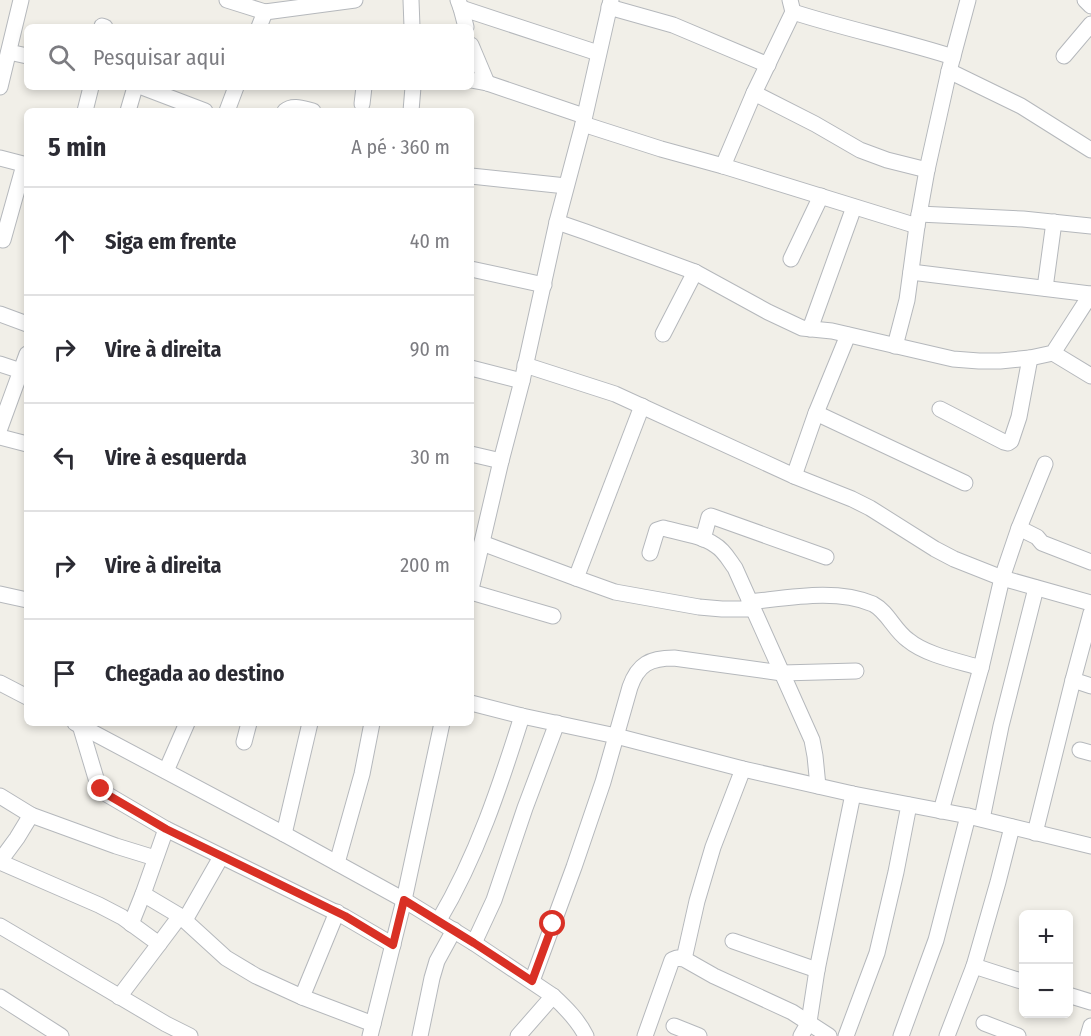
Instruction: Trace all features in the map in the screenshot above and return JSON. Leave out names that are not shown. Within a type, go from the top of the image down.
[{"type":"street","points":[[0,87],[21,0]]},
{"type":"street","points":[[226,0],[244,2],[265,12],[355,0]]},
{"type":"street","points":[[411,0],[412,24]]},
{"type":"street","points":[[895,346],[905,310],[927,170],[968,0]]},
{"type":"street","points":[[1085,0],[1091,6]]},
{"type":"street","points":[[460,4],[598,53]]},
{"type":"street","points":[[460,4],[465,24]]},
{"type":"street","points":[[474,571],[478,546],[522,381],[557,222],[584,120],[610,4],[673,25],[768,66]]},
{"type":"street","points":[[723,166],[792,6],[822,21],[901,41],[951,64],[1091,150]]},
{"type":"street","points":[[261,24],[265,12]]},
{"type":"street","points":[[1064,56],[1091,24]]},
{"type":"street","points":[[9,52],[24,55]]},
{"type":"street","points":[[474,52],[487,82]]},
{"type":"street","points":[[474,80],[487,82],[662,149],[854,207],[918,220],[1054,222],[1091,226]]},
{"type":"street","points":[[86,108],[90,90]]},
{"type":"street","points":[[129,108],[134,90]]},
{"type":"street","points":[[150,90],[197,108]]},
{"type":"street","points":[[227,108],[230,90]]},
{"type":"street","points":[[362,104],[364,90]]},
{"type":"street","points":[[411,108],[413,90]]},
{"type":"street","points":[[754,93],[860,150],[887,160],[927,170]]},
{"type":"street","points":[[0,158],[24,165]]},
{"type":"street","points":[[3,240],[24,168]]},
{"type":"street","points":[[474,176],[566,186]]},
{"type":"street","points":[[791,259],[821,196]]},
{"type":"street","points":[[810,328],[854,207]]},
{"type":"street","points":[[557,222],[695,272],[798,327],[848,335],[970,361],[1000,361],[1053,353],[1091,375]]},
{"type":"street","points":[[1045,288],[1054,222]]},
{"type":"street","points":[[474,270],[544,285]]},
{"type":"street","points":[[663,334],[695,272]]},
{"type":"street","points":[[911,272],[1045,288],[1089,300],[1053,353]]},
{"type":"street","points":[[0,314],[24,323]]},
{"type":"street","points":[[794,476],[816,413],[848,335]]},
{"type":"street","points":[[939,409],[1008,443],[1011,441],[1019,417],[1030,358]]},
{"type":"street","points":[[0,428],[4,403],[24,362]]},
{"type":"street","points":[[0,364],[21,371]]},
{"type":"street","points":[[525,365],[615,394],[642,406],[794,476],[870,508],[945,554],[1002,578],[1091,603]]},
{"type":"street","points":[[474,369],[522,381]]},
{"type":"street","points":[[576,578],[642,406]]},
{"type":"street","points":[[816,413],[965,483]]},
{"type":"street","points":[[0,437],[24,443]]},
{"type":"street","points":[[474,455],[501,461]]},
{"type":"street","points":[[941,811],[981,668],[1002,578],[1045,464]]},
{"type":"street","points":[[703,539],[711,516],[826,557]]},
{"type":"street","points":[[1019,528],[1037,537],[1042,543],[1091,562]]},
{"type":"street","points":[[650,553],[659,529],[703,539],[717,545],[735,568],[812,740],[818,786]]},
{"type":"street","points":[[478,546],[615,592],[699,607],[722,609],[824,595],[864,601],[875,606],[887,616],[906,639],[919,647],[981,668]]},
{"type":"street","points":[[901,1036],[936,940],[975,817],[1036,588]]},
{"type":"street","points":[[474,591],[553,616]]},
{"type":"street","points":[[0,594],[24,599]]},
{"type":"street","points":[[1035,833],[1091,613]]},
{"type":"street","points":[[532,981],[603,782],[634,675],[643,664],[660,658],[674,657],[782,673],[856,671]]},
{"type":"street","points":[[1073,680],[1091,686]]},
{"type":"street","points":[[0,683],[24,695]]},
{"type":"street","points":[[474,704],[616,736],[743,770],[975,817],[1091,846]]},
{"type":"street","points":[[439,920],[454,894],[490,814],[522,716]]},
{"type":"street","points":[[474,943],[494,900],[557,723]]},
{"type":"street","points":[[79,726],[98,785],[108,795],[166,829],[337,912],[393,945]]},
{"type":"street","points":[[82,726],[338,863],[439,920],[553,996],[570,1011],[585,1036]]},
{"type":"street","points":[[166,771],[186,726]]},
{"type":"street","points":[[244,742],[248,726]]},
{"type":"street","points":[[284,834],[309,726]]},
{"type":"street","points":[[338,863],[362,774],[371,726]]},
{"type":"street","points":[[143,894],[182,918],[226,958],[256,976],[371,1030],[404,900],[441,726]]},
{"type":"street","points":[[684,959],[707,864],[743,770]]},
{"type":"street","points":[[801,1036],[809,1022],[817,970],[853,794]]},
{"type":"street","points":[[0,796],[31,815],[155,858]]},
{"type":"street","points":[[846,1036],[877,953],[909,805]]},
{"type":"street","points":[[31,815],[0,861],[99,905],[159,944]]},
{"type":"street","points":[[947,1036],[974,966],[1012,827]]},
{"type":"street","points":[[131,924],[166,829]]},
{"type":"street","points":[[119,997],[182,918],[221,857]]},
{"type":"street","points":[[302,997],[337,912]]},
{"type":"street","points":[[0,926],[119,997],[162,1030],[190,1036]]},
{"type":"street","points":[[420,1036],[437,961],[454,930]]},
{"type":"street","points":[[733,941],[817,970]]},
{"type":"street","points":[[645,1036],[672,960],[677,958],[684,959],[714,976],[792,1012],[829,1036]]},
{"type":"street","points":[[974,966],[1019,981]]},
{"type":"street","points":[[518,1036],[553,996]]},
{"type":"street","points":[[0,997],[61,1036]]},
{"type":"street","points":[[1073,997],[1091,1002]]},
{"type":"street","points":[[984,1023],[1018,1036]]},
{"type":"street","points":[[674,1026],[699,1036]]},
{"type":"route","points":[[101,789],[166,829],[345,916],[393,945],[404,900],[439,920],[532,981],[553,924]]}]
